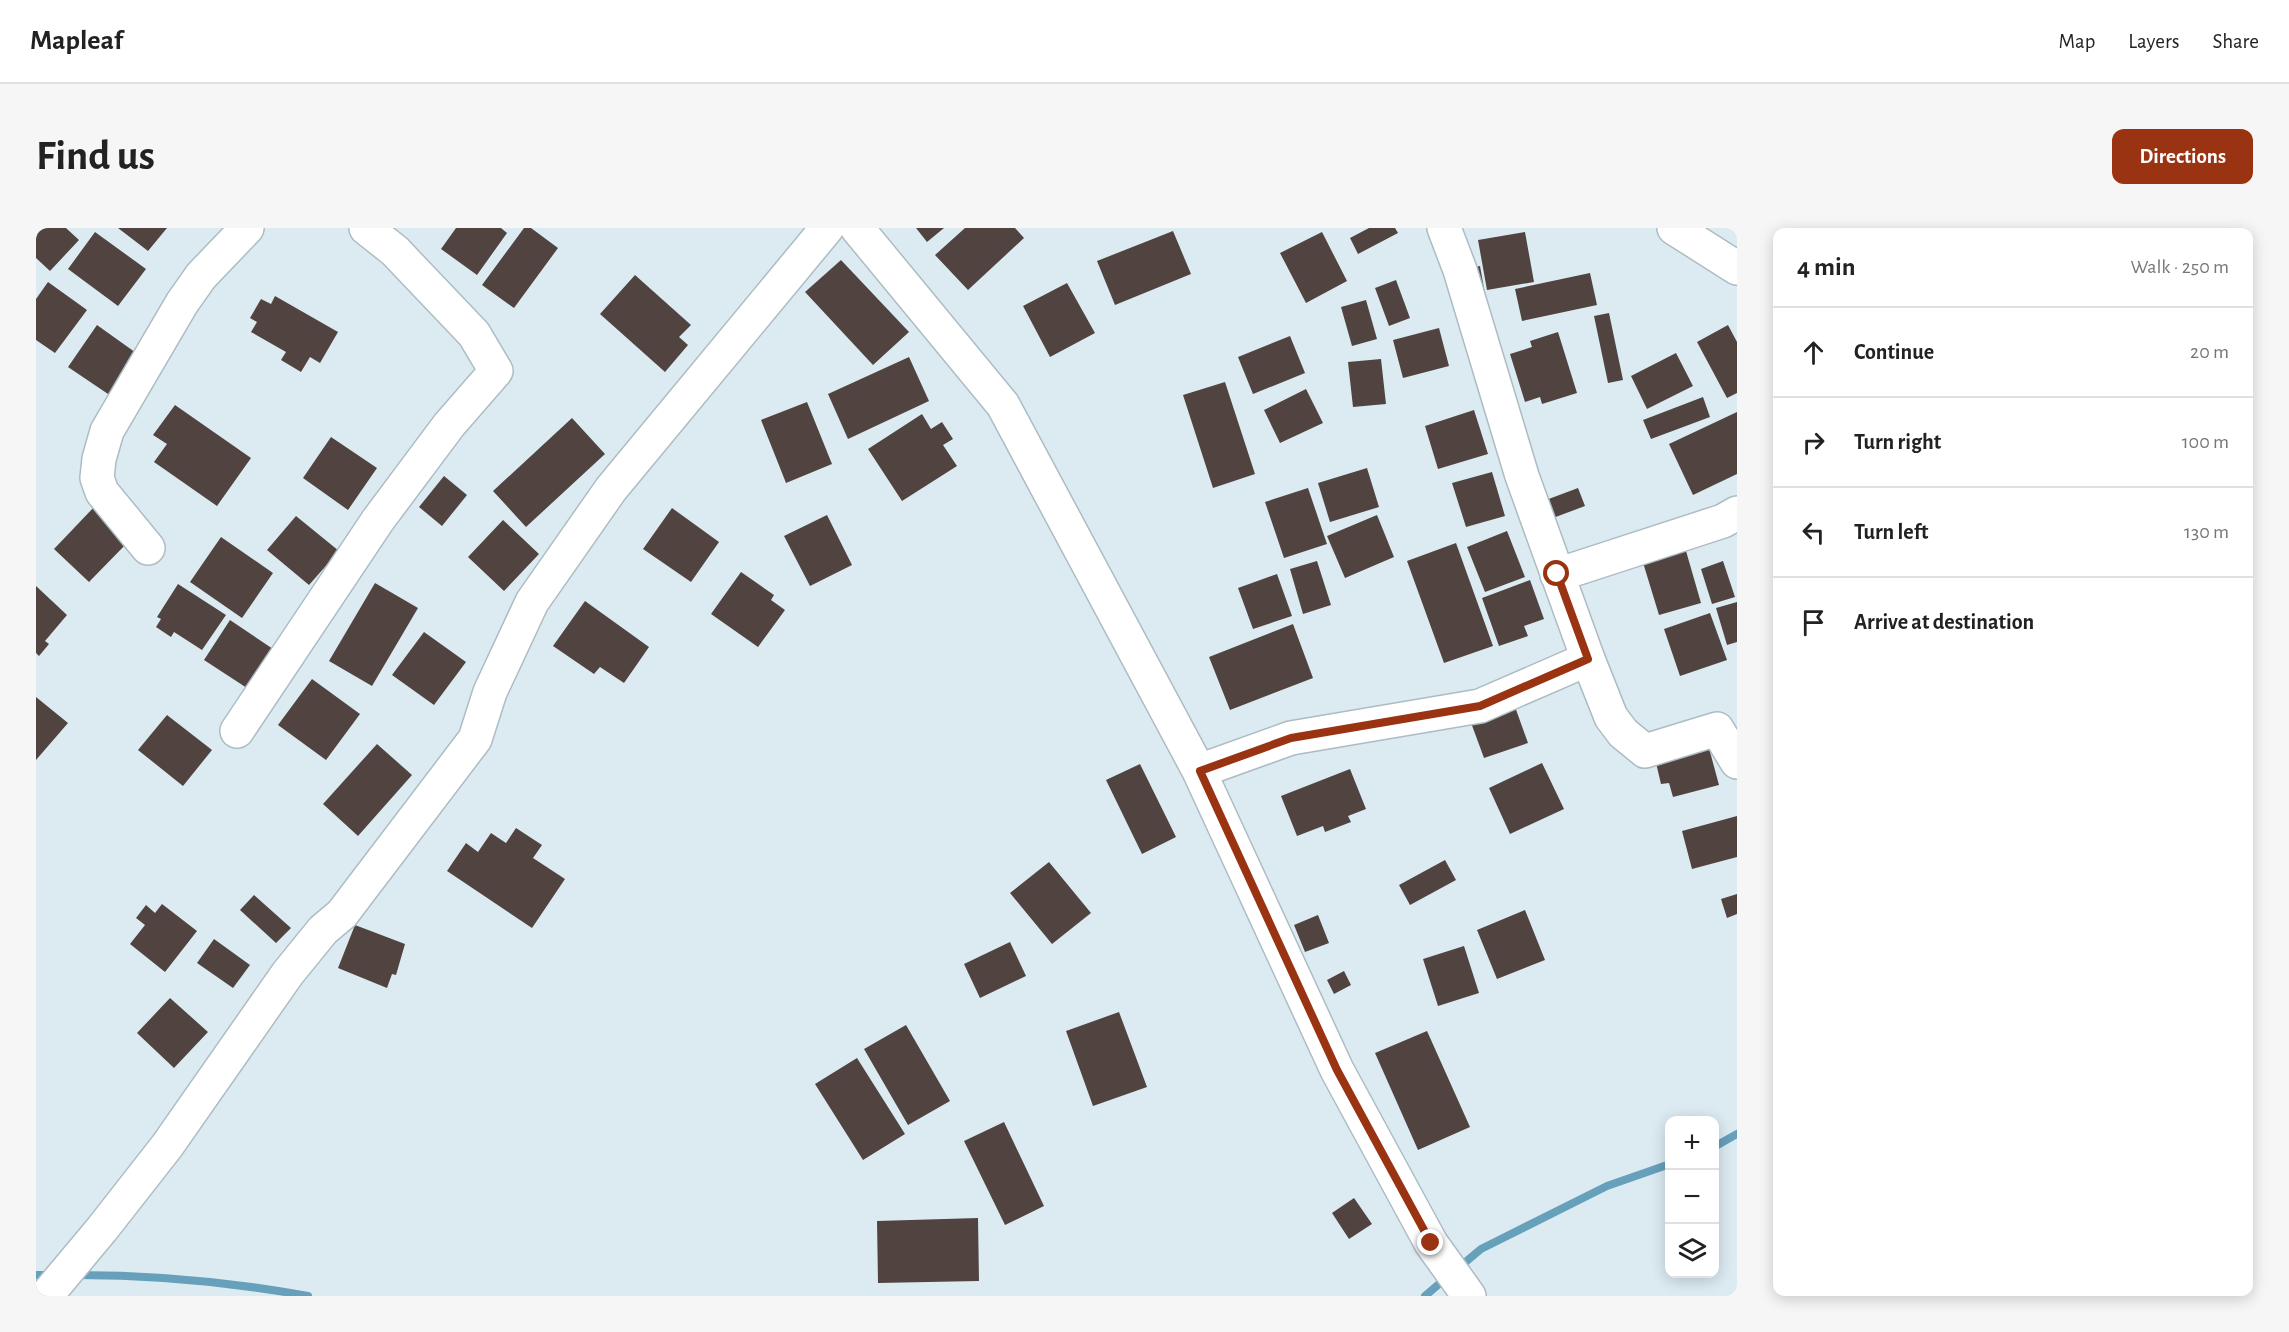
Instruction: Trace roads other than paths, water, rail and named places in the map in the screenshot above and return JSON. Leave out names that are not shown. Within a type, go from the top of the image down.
[{"type":"street","points":[[148,548],[102,492],[97,478],[99,459],[107,431],[182,303],[201,276],[247,228]]},
{"type":"street","points":[[237,730],[378,520],[449,425],[496,372],[474,334],[395,251],[366,228]]},
{"type":"street","points":[[46,1296],[167,1146],[288,973],[323,930],[342,914],[475,739],[490,692],[532,602],[611,489],[827,228]]},
{"type":"street","points":[[857,228],[1003,405],[1200,771],[1337,1070],[1431,1243],[1469,1296]]},
{"type":"street","points":[[1444,228],[1460,270],[1522,476],[1611,717],[1623,733],[1645,751],[1717,729],[1737,762]]},
{"type":"street","points":[[1674,228],[1737,268]]},
{"type":"street","points":[[1557,574],[1723,521],[1737,513]]},
{"type":"street","points":[[1200,771],[1291,738],[1480,706],[1588,659]]},
{"type":"waterway","points":[[1719,1144],[1737,1134]]},
{"type":"waterway","points":[[1456,1270],[1481,1249],[1607,1186],[1665,1166]]},
{"type":"waterway","points":[[36,1275],[51,1275]]},
{"type":"waterway","points":[[76,1275],[192,1280],[308,1296]]},
{"type":"waterway","points":[[1425,1296],[1446,1278]]}]
